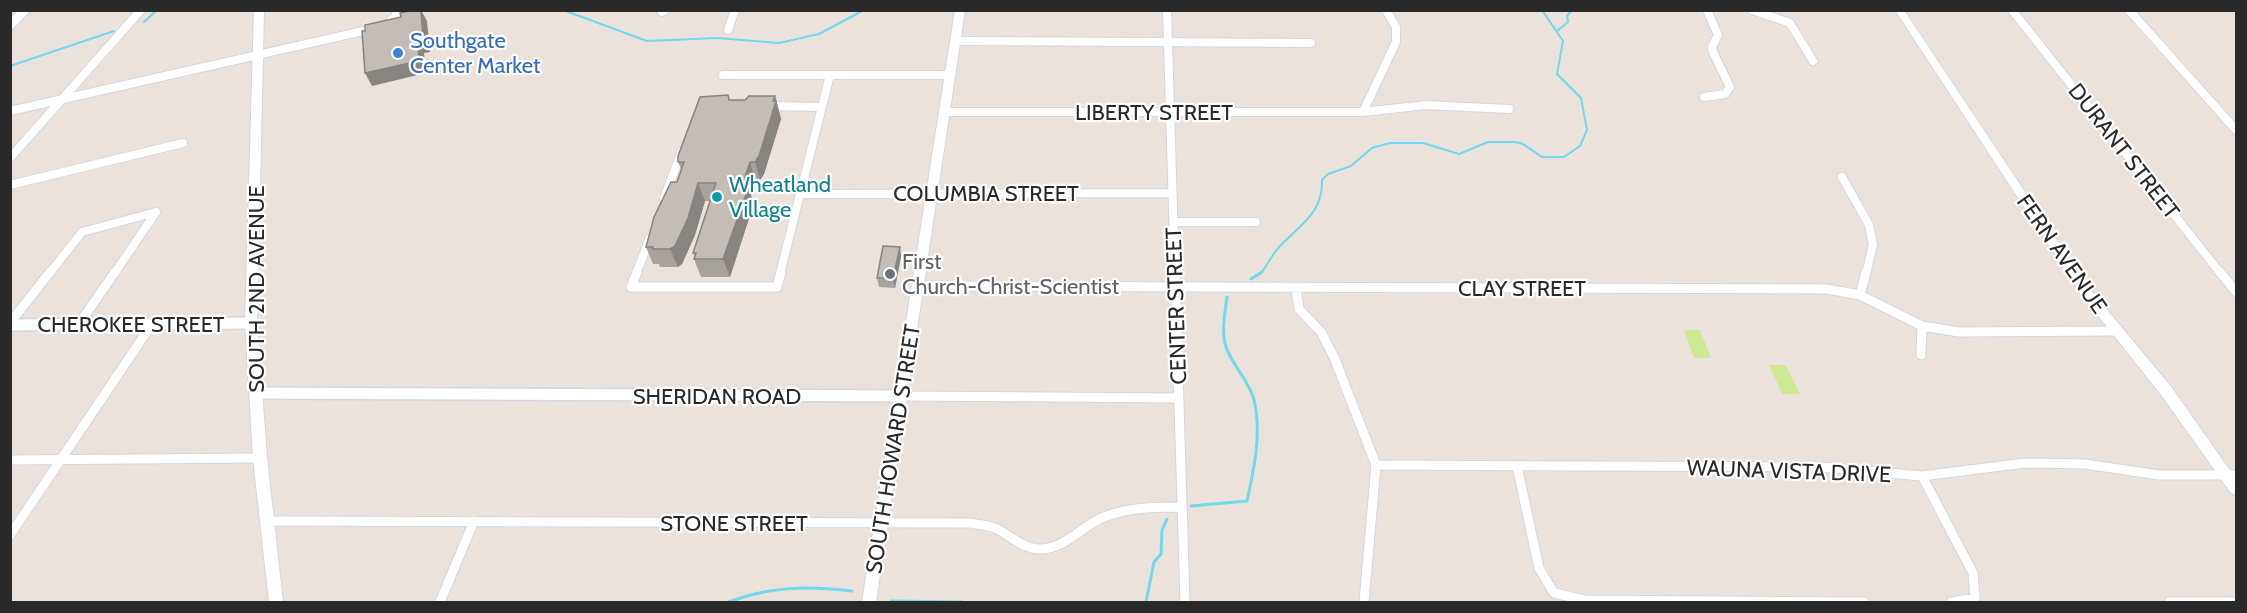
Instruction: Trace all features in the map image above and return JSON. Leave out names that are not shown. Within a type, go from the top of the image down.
[{"type":"main road","name":"SOUTH 2ND AVENUE","points":[[259,10],[251,323],[260,458],[269,521],[276,603]]},
{"type":"main road","name":"SOUTH HOWARD STREET","points":[[869,603],[960,10]]},
{"type":"main road","name":"FERN AVENUE","points":[[1899,10],[2072,273],[2232,475],[2236,489]]},
{"type":"street","points":[[10,25],[25,10]]},
{"type":"street","points":[[10,158],[141,10]]},
{"type":"street","points":[[10,111],[380,27],[390,23],[397,10]]},
{"type":"street","points":[[728,30],[735,10]]},
{"type":"street","name":"CENTER STREET","points":[[1167,10],[1185,603]]},
{"type":"street","points":[[1363,112],[1396,42],[1396,27],[1386,10]]},
{"type":"street","points":[[1704,97],[1725,94],[1730,87],[1713,52],[1712,46],[1718,35],[1707,10]]},
{"type":"street","points":[[1752,10],[1790,23],[1813,61]]},
{"type":"street","name":"DURANT STREET","points":[[2013,10],[2236,292]]},
{"type":"street","points":[[2129,10],[2236,130]]},
{"type":"street","points":[[956,41],[1311,43]]},
{"type":"street","points":[[723,75],[951,75]]},
{"type":"street","points":[[654,227],[632,287],[777,287],[830,75]]},
{"type":"street","name":"LIBERTY STREET","points":[[945,112],[1363,112],[1426,105],[1509,108]]},
{"type":"street","points":[[754,106],[822,107]]},
{"type":"street","points":[[662,205],[686,139]]},
{"type":"street","points":[[10,185],[183,142]]},
{"type":"street","points":[[1842,177],[1869,225],[1873,245],[1860,295]]},
{"type":"street","name":"COLUMBIA STREET","points":[[800,194],[1172,193]]},
{"type":"street","points":[[10,324],[82,232],[156,212],[79,324]]},
{"type":"street","points":[[1173,222],[1256,222]]},
{"type":"street","name":"CLAY STREET","points":[[918,286],[1817,289],[1860,295],[1922,326],[1959,332],[2116,331]]},
{"type":"street","points":[[1296,288],[1299,309],[1321,332],[1334,357],[1376,465],[1364,603]]},
{"type":"street","name":"CHEROKEE STREET","points":[[10,324],[251,323]]},
{"type":"street","points":[[10,535],[152,324]]},
{"type":"street","points":[[1921,356],[1922,326]]},
{"type":"street","name":"SHERIDAN ROAD","points":[[255,393],[1179,398]]},
{"type":"street","points":[[10,460],[260,458]]},
{"type":"street","name":"WAUNA VISTA DRIVE","points":[[1376,465],[1821,467],[1922,476],[2025,463],[2085,464],[2159,475],[2232,475]]},
{"type":"street","points":[[1517,466],[1539,568],[1554,593],[1584,600],[1864,603]]},
{"type":"street","points":[[1922,476],[1973,573],[1975,598],[1952,603]]},
{"type":"street","name":"STONE STREET","points":[[269,521],[970,523],[997,529],[1019,545],[1040,550],[1071,541],[1093,522],[1114,513],[1144,507],[1182,507]]},
{"type":"street","points":[[440,603],[474,521]]},
{"type":"street","points":[[2169,603],[2236,602]]},
{"type":"green space","points":[[1684,330],[1700,330],[1711,358],[1694,358]]},
{"type":"green space","points":[[1769,365],[1786,365],[1800,394],[1782,394]]},
{"type":"building","name":"Southgate Center Market","points":[[421,10],[423,40],[418,41],[419,61],[365,73],[362,31],[365,31],[365,25],[401,17],[400,13]]},
{"type":"building","points":[[728,95],[729,100],[745,100],[749,96],[775,96],[773,101],[776,101],[759,156],[755,162],[750,162],[743,183],[747,183],[745,189],[748,189],[723,259],[694,259],[696,253],[693,253],[716,183],[698,183],[688,218],[675,246],[670,249],[646,247],[654,217],[671,182],[677,182],[684,162],[678,162],[678,156],[700,97]]},
{"type":"building","points":[[883,246],[900,247],[893,278],[877,278]]},
{"type":"waterway","points":[[144,22],[157,10]]},
{"type":"waterway","points":[[563,10],[647,41],[717,38],[779,43],[819,34],[864,10]]},
{"type":"waterway","points":[[1261,273],[1277,249],[1315,210],[1319,201],[1322,180],[1328,174],[1351,166],[1372,148],[1390,143],[1423,143],[1459,154],[1488,142],[1515,142],[1523,144],[1542,157],[1564,157],[1580,146],[1587,130],[1581,98],[1557,74],[1563,41],[1542,10]]},
{"type":"waterway","points":[[1557,31],[1568,22],[1567,16],[1572,10]]},
{"type":"waterway","points":[[10,66],[114,31]]},
{"type":"waterway","points":[[1251,279],[1261,273]]},
{"type":"waterway","points":[[1191,506],[1247,501],[1254,464],[1257,438],[1254,400],[1226,347],[1224,322],[1227,297]]},
{"type":"waterway","points":[[1146,602],[1154,562],[1161,554],[1162,530],[1167,519]]},
{"type":"waterway","points":[[729,602],[775,590],[820,588],[852,591]]},
{"type":"waterway","points":[[891,601],[962,602]]},
{"type":"place","name":"Southgate Center Market","points":[[398,53]]},
{"type":"place","name":"Wheatland Village","points":[[717,197]]},
{"type":"place","name":"First Church-Christ-Scientist","points":[[890,274]]}]
